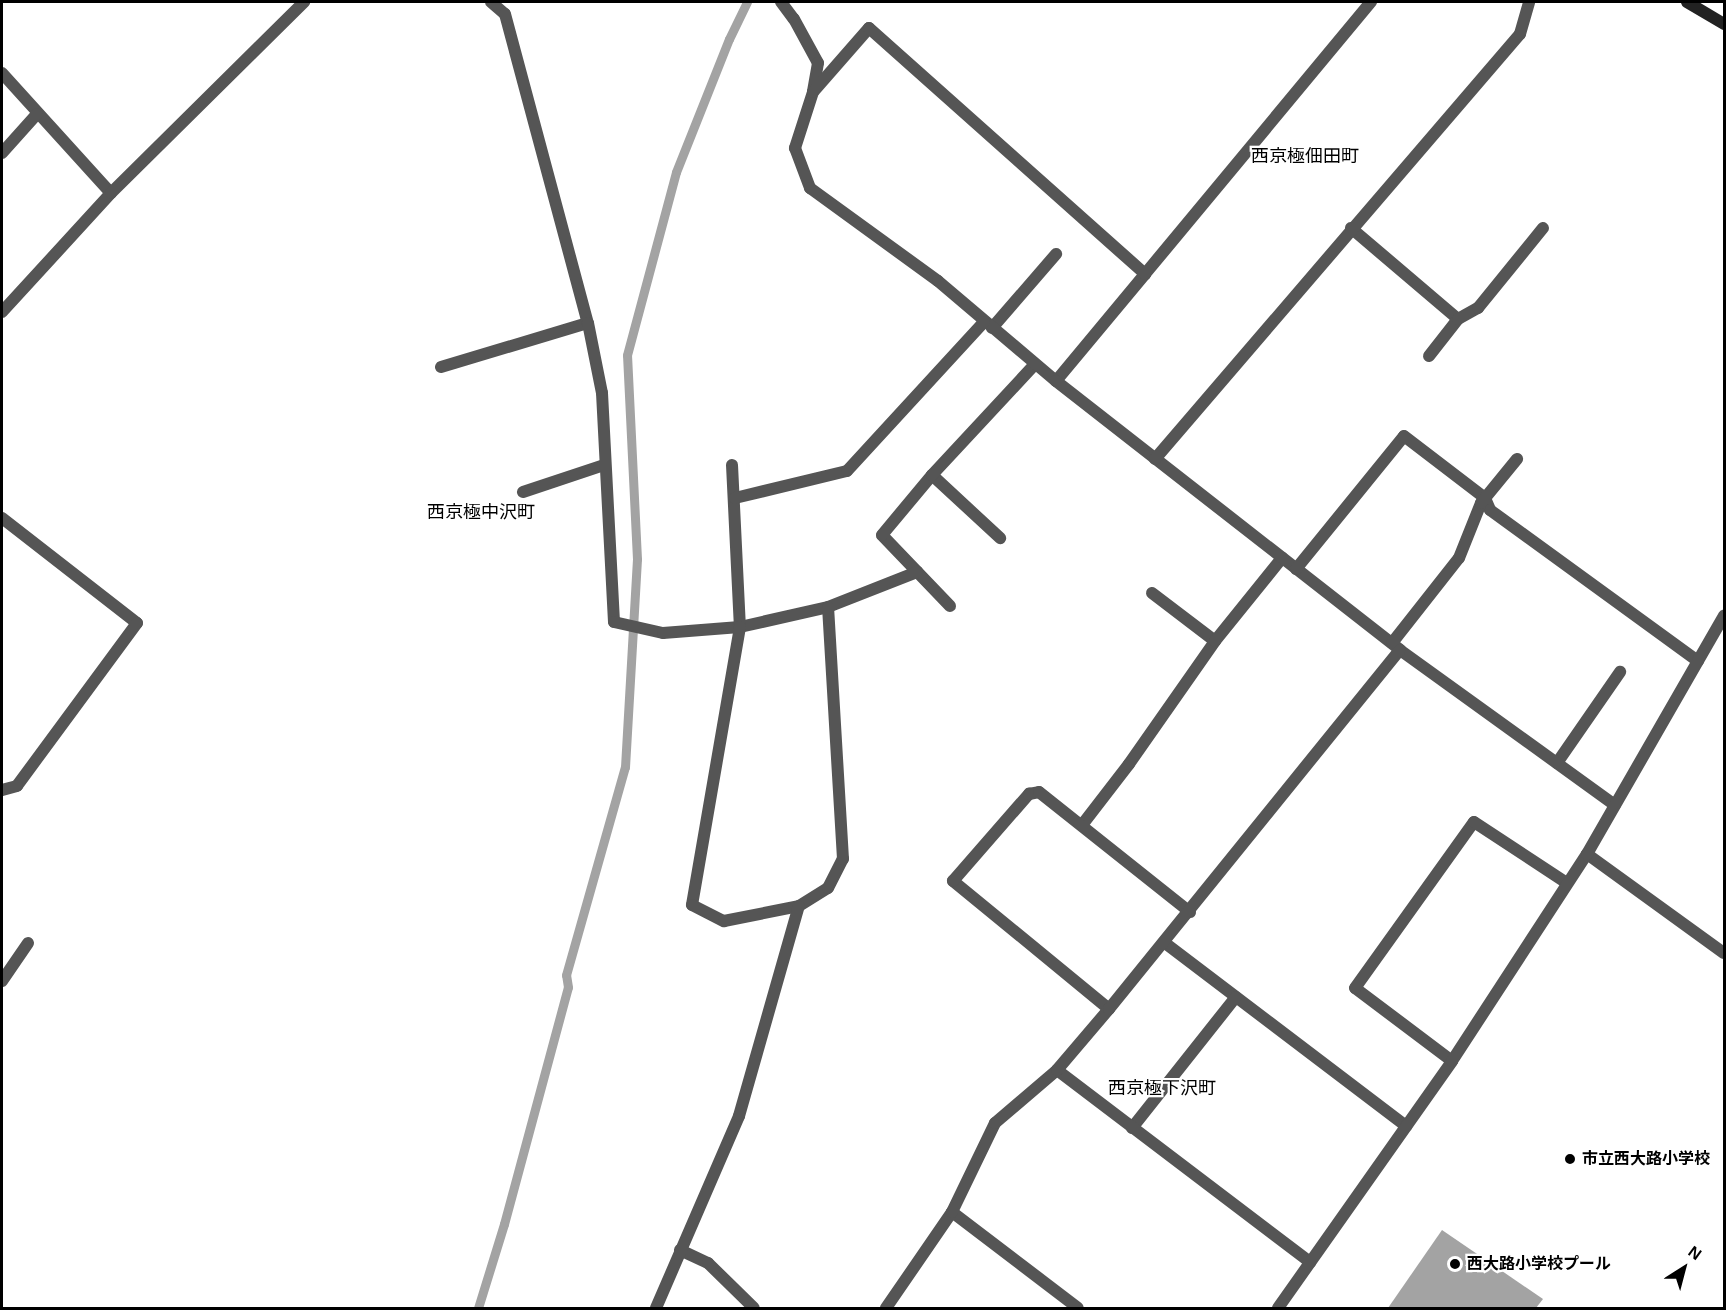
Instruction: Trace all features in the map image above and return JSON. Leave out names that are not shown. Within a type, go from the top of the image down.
[{"type":"main road","points":[[1687,2],[1725,24]]},
{"type":"street","points":[[2,312],[111,192],[304,2]]},
{"type":"street","points":[[491,2],[505,14],[588,323],[602,393],[614,622],[663,633],[740,627],[828,608],[917,572]]},
{"type":"street","points":[[781,2],[794,19],[818,63],[813,92],[795,148],[810,188],[938,281],[1056,381],[1396,647],[1615,805]]},
{"type":"street","points":[[1056,381],[1371,2]]},
{"type":"street","points":[[1155,459],[1351,228],[1520,34],[1529,2]]},
{"type":"street","points":[[813,92],[869,28],[1145,274]]},
{"type":"street","points":[[2,73],[37,114],[111,192]]},
{"type":"street","points":[[2,153],[37,114]]},
{"type":"street","points":[[1351,228],[1458,319]]},
{"type":"street","points":[[1429,356],[1458,319],[1478,308],[1543,228]]},
{"type":"street","points":[[735,498],[847,471],[1056,254]]},
{"type":"street","points":[[441,367],[588,323]]},
{"type":"street","points":[[950,606],[882,534],[932,475],[1035,364]]},
{"type":"street","points":[[1296,569],[1404,436],[1485,498],[1490,510],[1698,661]]},
{"type":"street","points":[[886,1308],[952,1212],[994,1123],[1057,1070],[1190,912],[1396,647],[1459,558],[1485,498],[1517,459]]},
{"type":"street","points":[[523,492],[604,465]]},
{"type":"street","points":[[732,465],[740,627],[692,905],[724,921],[799,906],[828,888],[843,859],[828,608]]},
{"type":"street","points":[[932,475],[1000,538]]},
{"type":"street","points":[[2,518],[137,623],[17,786],[2,790]]},
{"type":"street","points":[[1082,825],[1129,764],[1215,641],[1282,558]]},
{"type":"street","points":[[1152,593],[1215,641]]},
{"type":"street","points":[[1278,1308],[1452,1061],[1587,854],[1725,616]]},
{"type":"street","points":[[1557,763],[1620,672]]},
{"type":"street","points":[[1109,1009],[953,881],[1029,794],[1039,792],[1190,912]]},
{"type":"street","points":[[1452,1061],[1355,988],[1474,822],[1567,883]]},
{"type":"street","points":[[1587,854],[1725,953]]},
{"type":"street","points":[[656,1308],[739,1116],[799,906]]},
{"type":"street","points":[[1165,943],[1406,1126]]},
{"type":"street","points":[[2,981],[28,944]]},
{"type":"street","points":[[1132,1128],[1236,997]]},
{"type":"street","points":[[1057,1070],[1310,1262]]},
{"type":"street","points":[[952,1212],[1078,1308]]},
{"type":"street","points":[[680,1250],[708,1263],[754,1308]]},
{"type":"shaded area","name":"西大路小学校プール","points":[[1442,1230],[1543,1299],[1536,1308],[1388,1308]]},
{"type":"waterway","points":[[478,1308],[504,1224],[568,987],[566,975],[625,767],[637,559],[627,355],[676,172],[729,39],[747,2]]},
{"type":"place","name":"市立西大路小学校","points":[[1570,1159]]},
{"type":"place","name":"西大路小学校プール","points":[[1455,1264]]},
{"type":"district","name":"西京極佃田町","points":[[1305,156]]},
{"type":"district","name":"西京極中沢町","points":[[481,512]]},
{"type":"district","name":"西京極下沢町","points":[[1162,1088]]}]
